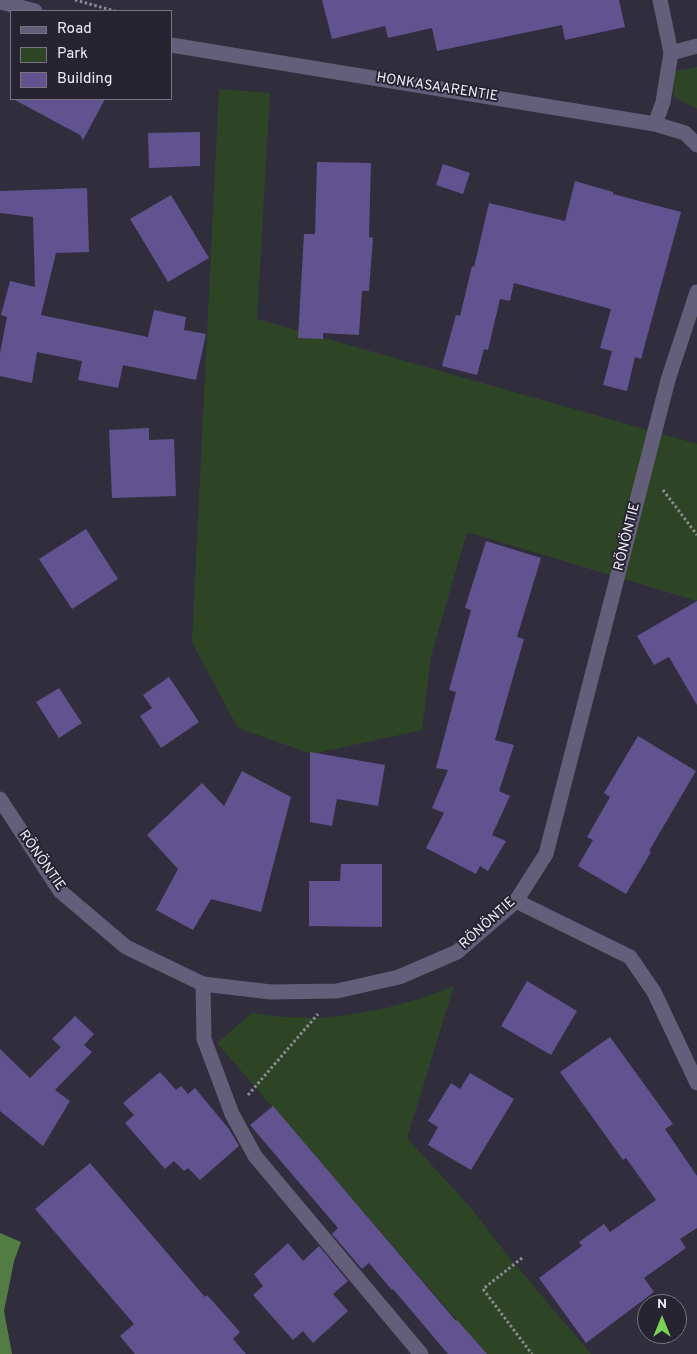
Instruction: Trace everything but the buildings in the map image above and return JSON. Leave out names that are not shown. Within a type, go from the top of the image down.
[{"type":"street","points":[[656,124],[663,102],[671,53],[660,0]]},
{"type":"street","points":[[0,2],[31,10]]},
{"type":"street","name":"HONKASAARENTIE","points":[[172,45],[656,124],[685,133],[697,144]]},
{"type":"street","points":[[671,53],[697,46]]},
{"type":"street","name":"RÖNÖNTIE","points":[[0,799],[60,891],[126,947],[203,984],[271,992],[337,992],[399,977],[457,952],[516,902],[546,854],[668,380],[697,292]]},
{"type":"street","points":[[516,902],[630,956],[654,992],[697,1082]]},
{"type":"street","points":[[203,984],[204,1039],[232,1114],[254,1156],[421,1354]]},
{"type":"path","points":[[75,0],[111,10]]},
{"type":"path","points":[[661,488],[697,535]]},
{"type":"path","points":[[232,1114],[337,992]]},
{"type":"path","points":[[522,1258],[483,1289],[532,1354]]},
{"type":"green space","points":[[697,67],[697,109],[674,97],[672,72]]},
{"type":"green space","points":[[219,89],[270,93],[257,319],[697,444],[697,601],[467,532],[431,656],[422,730],[312,754],[238,728],[192,642]]},
{"type":"green space","points":[[454,986],[407,1138],[471,1208],[508,1256],[591,1354],[486,1354],[217,1043],[252,1013],[284,1017],[321,1018],[354,1014],[391,1007],[426,997]]},
{"type":"shaded area","points":[[0,1233],[21,1242],[14,1261],[4,1311],[12,1354],[0,1354]]}]
